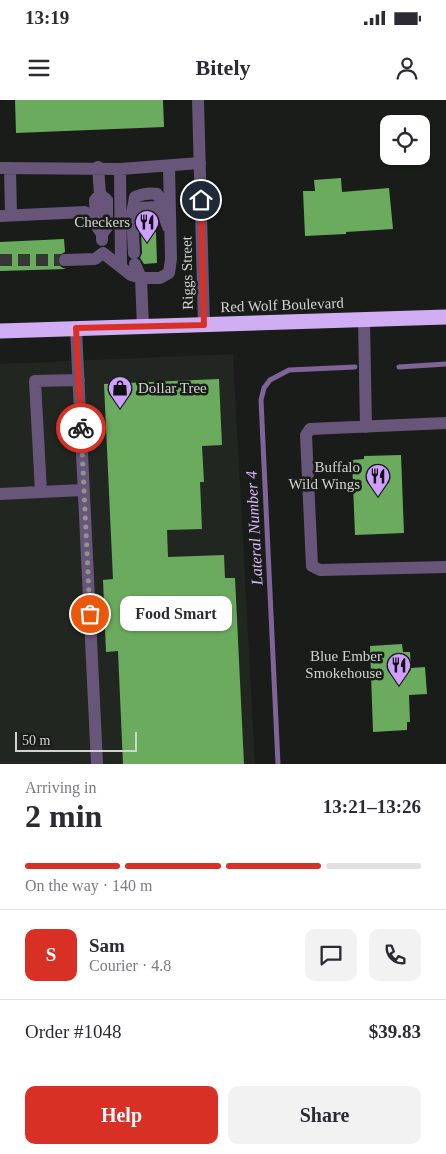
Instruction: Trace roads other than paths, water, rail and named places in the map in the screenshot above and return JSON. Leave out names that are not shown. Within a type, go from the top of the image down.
[{"type":"highway","name":"Red Wolf Boulevard","points":[[0,331],[446,317]]},
{"type":"street","name":"Riggs Street","points":[[198,100],[204,325]]},
{"type":"street","points":[[85,212],[6,215],[5,168],[98,167],[120,169],[200,163]]},
{"type":"street","points":[[103,253],[131,275],[141,278],[160,278],[169,273],[172,259],[169,166]]},
{"type":"street","points":[[98,167],[100,194],[107,200],[107,227],[102,234],[103,253]]},
{"type":"street","points":[[120,169],[121,266]]},
{"type":"street","points":[[142,327],[141,278],[134,259],[132,214],[138,208],[157,207],[163,214],[171,237]]},
{"type":"street","points":[[65,260],[94,259],[103,253]]},
{"type":"street","points":[[364,320],[366,427]]},
{"type":"street","points":[[76,328],[97,764]]},
{"type":"street","points":[[41,492],[35,381],[79,380]]},
{"type":"street","points":[[446,423],[310,429],[307,432],[312,566],[320,570],[446,566]]},
{"type":"street","points":[[0,494],[83,490]]},
{"type":"waterway","name":"Lateral Number 4","points":[[399,367],[446,364]]},
{"type":"waterway","name":"Lateral Number 4","points":[[278,764],[261,400],[264,388],[270,380],[289,370],[355,367]]},
{"type":"tunnel","points":[[0,260],[65,260]]},
{"type":"place","name":"Checkers","points":[[147,243]]},
{"type":"place","name":"Dollar Tree","points":[[120,409]]},
{"type":"place","name":"Buffalo Wild Wings","points":[[378,497]]},
{"type":"place","name":"Food Smart","points":[[90,614]]},
{"type":"place","name":"Blue Ember Smokehouse","points":[[399,686]]}]
